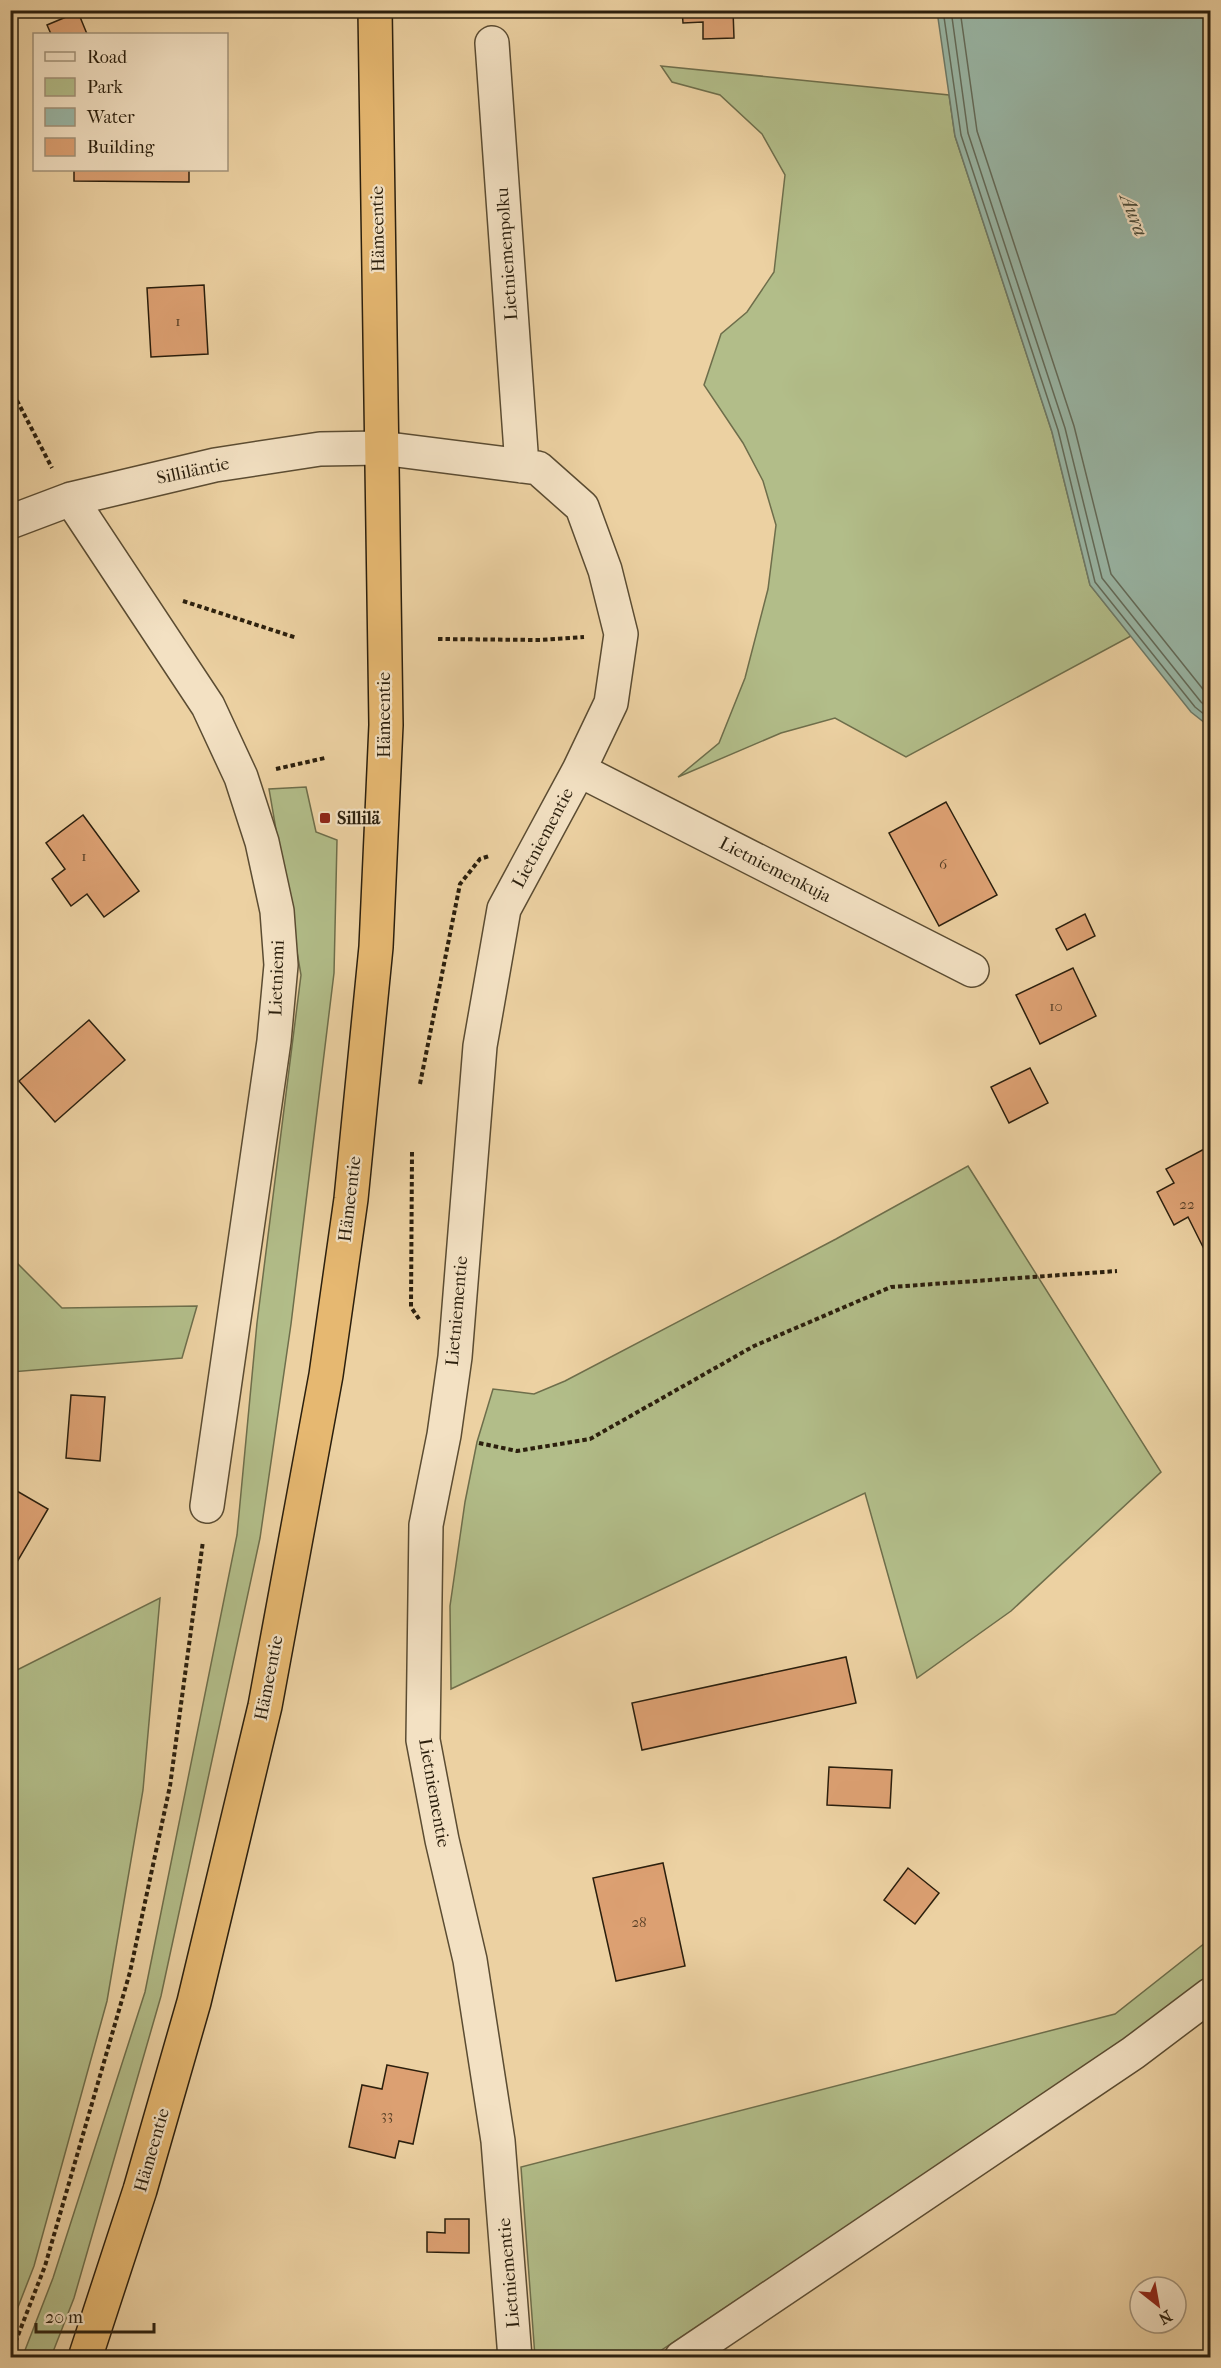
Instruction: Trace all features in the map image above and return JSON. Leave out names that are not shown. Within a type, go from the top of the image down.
[{"type":"highway","name":"Hämeentie","points":[[85,2358],[140,2190],[196,1990],[265,1706],[326,1375],[351,1198],[376,947],[386,725],[375,10]]},
{"type":"street","name":"Lietniemenpolku","points":[[492,43],[522,466]]},
{"type":"street","name":"Lietniementie","points":[[381,448],[538,468],[582,507],[605,570],[621,634],[611,703],[579,770],[504,909],[480,1046],[454,1357],[444,1435],[426,1525],[423,1740],[442,1840],[470,1960],[498,2141],[515,2358]]},
{"type":"street","name":"Silliläntie","points":[[10,522],[71,499],[215,465],[320,449],[381,448]]},
{"type":"street","name":"Lietniemi","points":[[71,499],[208,706],[241,777],[262,842],[277,911],[281,965],[274,1041],[207,1506]]},
{"type":"street","name":"Lietniemenkuja","points":[[579,770],[972,970]]},
{"type":"street","points":[[681,2358],[1133,2053],[1210,1995]]},
{"type":"path","points":[[10,387],[51,467],[71,499]]},
{"type":"path","points":[[128,584],[297,638]]},
{"type":"path","points":[[438,639],[540,640],[621,634]]},
{"type":"path","points":[[241,777],[325,758]]},
{"type":"path","points":[[412,1152],[411,1307],[426,1328],[454,1357]]},
{"type":"path","points":[[444,1435],[517,1451],[590,1439],[754,1346],[891,1287],[1117,1271]]},
{"type":"path","points":[[10,2356],[45,2266],[130,1971],[170,1786],[207,1506]]},
{"type":"green space","points":[[661,66],[949,95],[955,136],[1052,432],[1090,585],[1131,636],[906,757],[835,718],[781,733],[678,777],[719,743],[745,678],[768,589],[776,525],[763,481],[743,443],[704,385],[721,334],[747,312],[774,272],[785,175],[762,134],[720,95],[672,82]]},
{"type":"green space","points":[[306,787],[316,832],[337,840],[334,973],[291,1324],[260,1538],[161,1996],[74,2298],[51,2357],[22,2358],[53,2278],[145,1992],[237,1535],[257,1323],[301,975],[269,789]]},
{"type":"green space","points":[[968,1166],[1161,1472],[1011,1611],[917,1678],[865,1493],[451,1689],[450,1606],[465,1502],[477,1442],[493,1389],[534,1394],[565,1381],[836,1239]]},
{"type":"green space","points":[[11,1257],[62,1308],[197,1306],[182,1358],[11,1372]]},
{"type":"green space","points":[[160,1598],[143,1790],[107,2001],[34,2266],[11,2325],[11,1673]]},
{"type":"green space","points":[[1210,1939],[1210,2007],[1127,2040],[651,2357],[535,2357],[521,2167],[1115,2014]]},
{"type":"water","name":"Aura","points":[[937,11],[1210,11],[1210,727],[1191,712],[1090,585],[1052,432],[955,136]]},
{"type":"building","points":[[682,10],[733,10],[734,38],[703,39],[703,22],[683,23]]},
{"type":"building","points":[[78,12],[87,33],[51,33],[47,25]]},
{"type":"building","points":[[74,171],[189,171],[189,182],[74,181]]},
{"type":"building","points":[[204,285],[208,354],[151,357],[147,288]]},
{"type":"building","points":[[946,802],[997,895],[939,926],[889,833]]},
{"type":"building","points":[[83,815],[139,891],[104,917],[87,894],[71,906],[52,879],[65,869],[46,843]]},
{"type":"building","points":[[1085,914],[1095,936],[1067,950],[1056,929]]},
{"type":"building","points":[[1073,968],[1096,1016],[1040,1044],[1016,995]]},
{"type":"building","points":[[89,1020],[125,1060],[55,1122],[19,1081]]},
{"type":"building","points":[[1030,1068],[1048,1103],[1009,1123],[991,1087]]},
{"type":"building","points":[[1210,1146],[1210,1261],[1188,1217],[1174,1225],[1157,1192],[1174,1183],[1166,1169]]},
{"type":"building","points":[[71,1395],[105,1397],[100,1461],[66,1458]]},
{"type":"building","points":[[10,1487],[48,1509],[10,1574]]},
{"type":"building","points":[[846,1657],[856,1703],[642,1750],[632,1703]]},
{"type":"building","points":[[829,1767],[892,1770],[890,1808],[827,1805]]},
{"type":"building","points":[[663,1863],[685,1966],[616,1981],[593,1878]]},
{"type":"building","points":[[908,1868],[939,1893],[915,1924],[884,1900]]},
{"type":"building","points":[[387,2065],[428,2073],[413,2144],[399,2141],[395,2158],[349,2147],[362,2085],[382,2089]]},
{"type":"building","points":[[445,2219],[469,2219],[469,2253],[427,2252],[427,2232],[445,2233]]},
{"type":"place","name":"Sillilä","points":[[325,818]]}]
